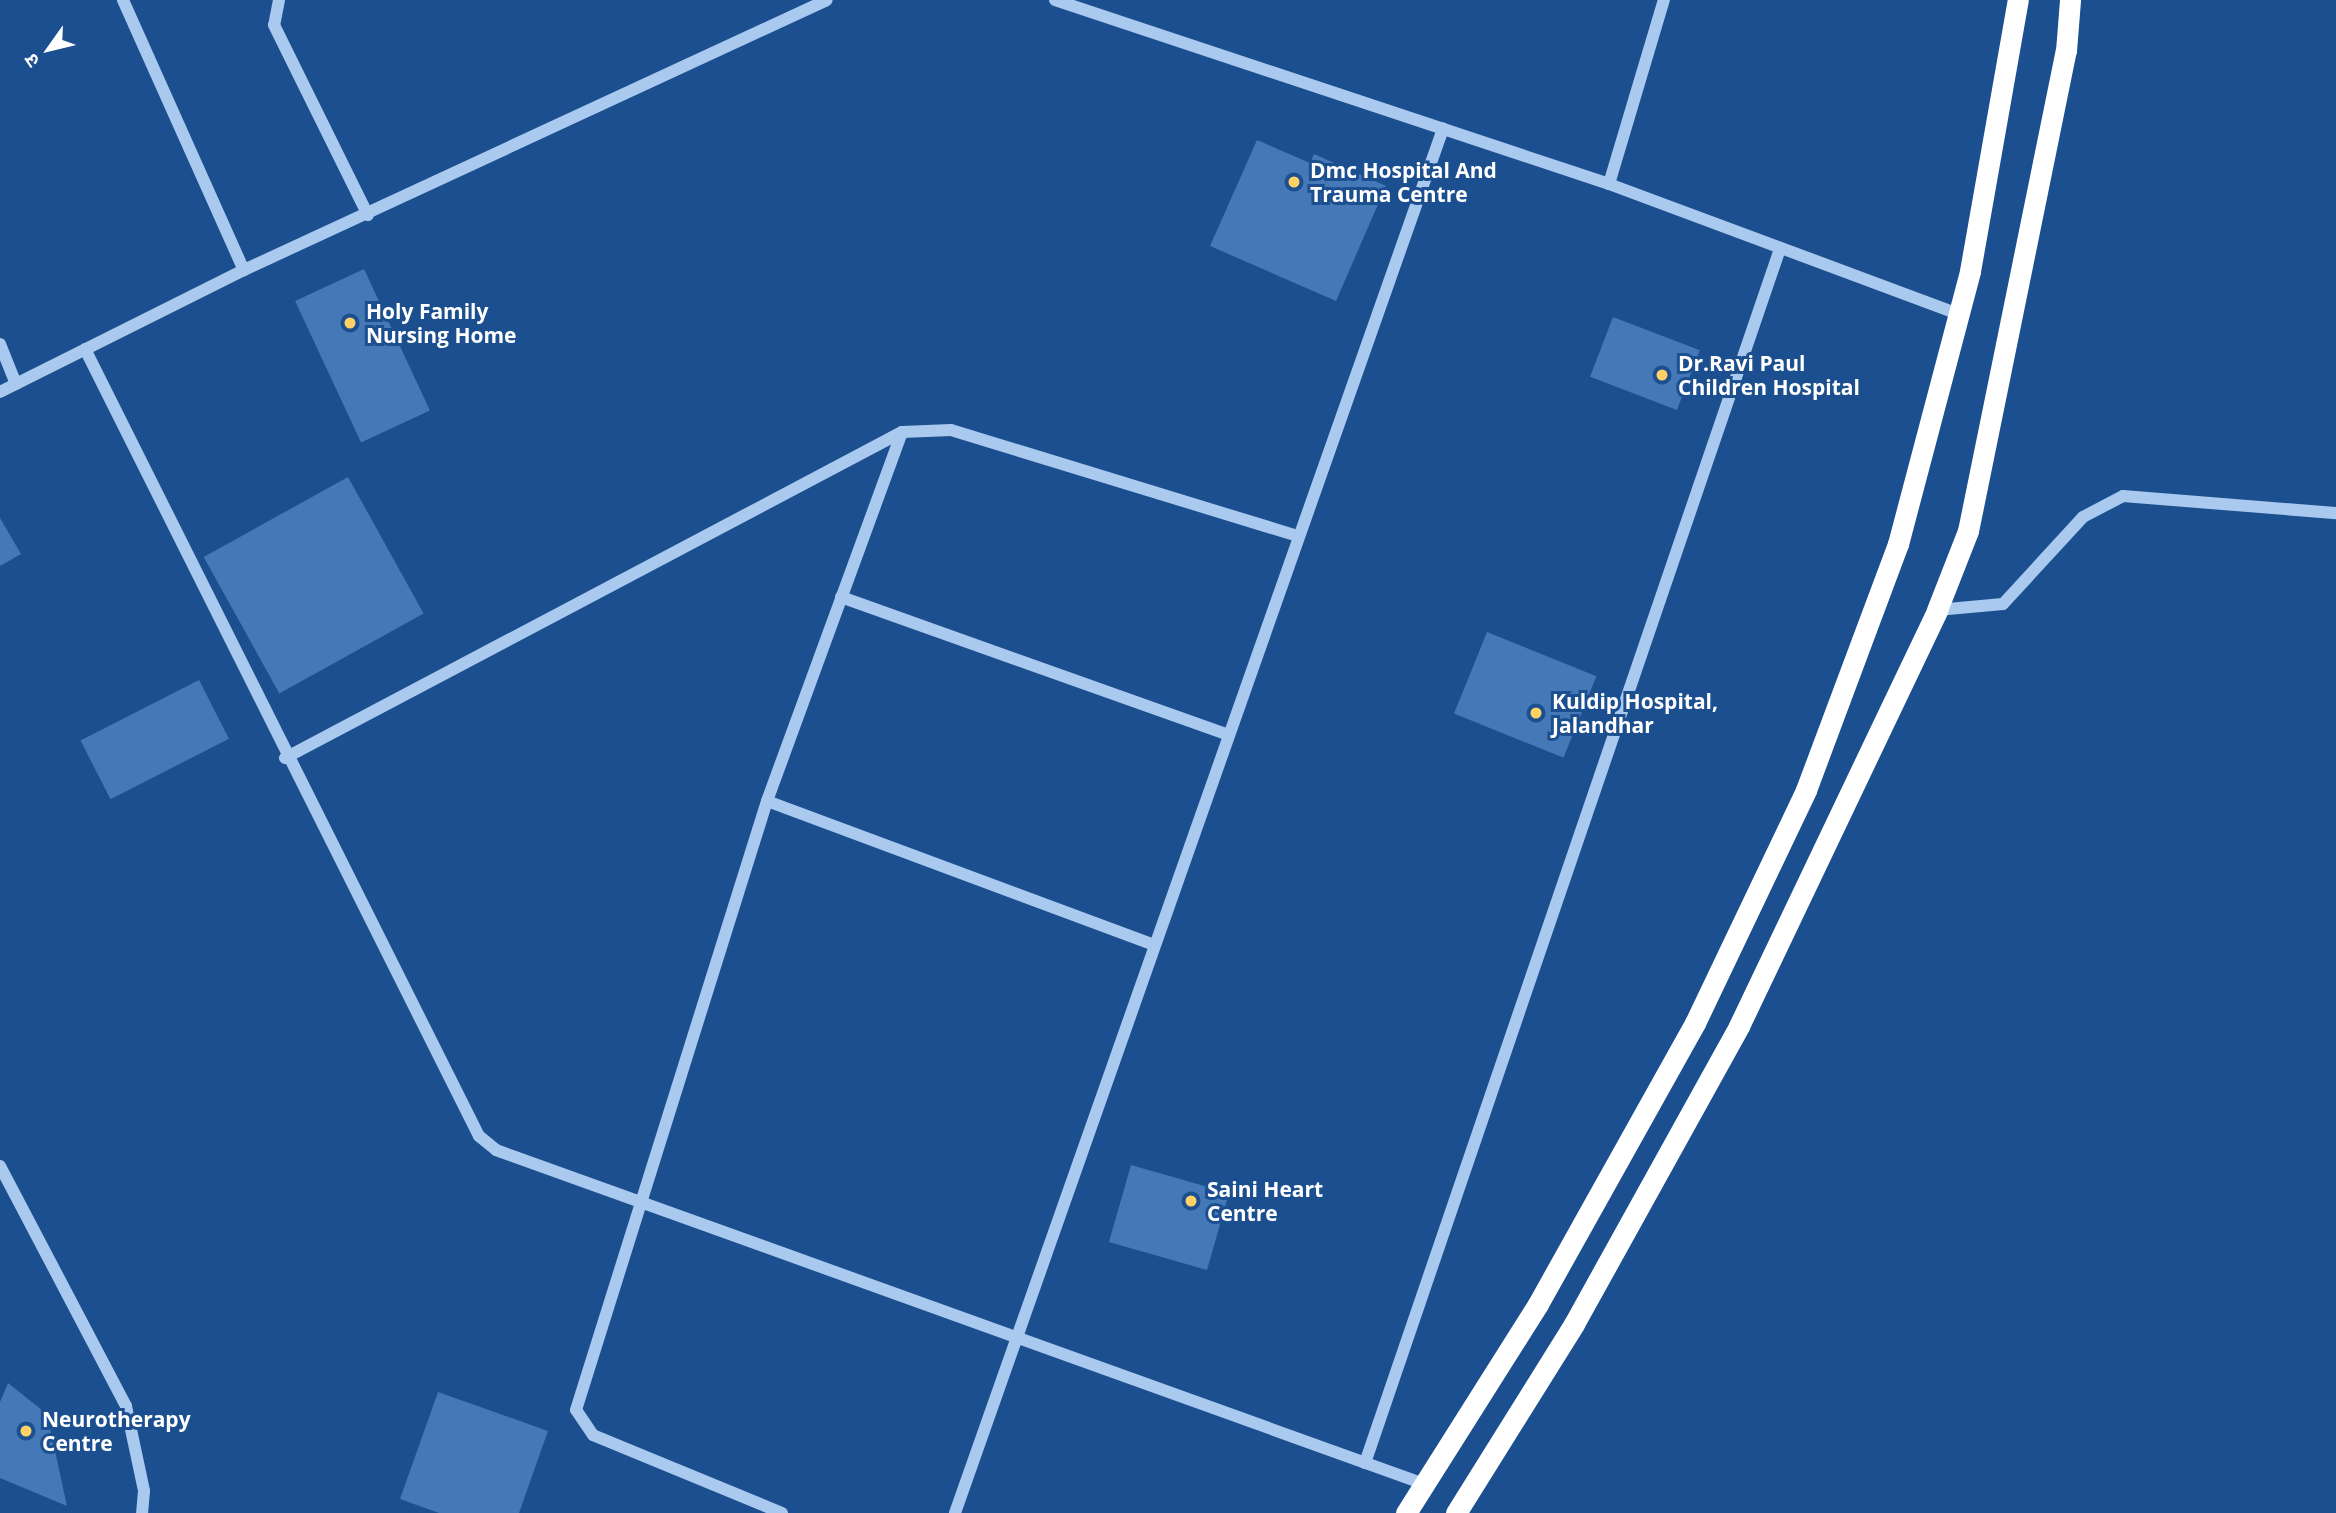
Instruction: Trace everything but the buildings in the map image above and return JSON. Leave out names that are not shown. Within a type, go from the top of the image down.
[{"type":"highway","points":[[1406,1513],[1538,1304],[1695,1023],[1806,790],[1898,544],[1959,314],[2013,55],[2018,0]]},
{"type":"highway","points":[[1456,1513],[1574,1324],[1739,1026],[1937,610],[1968,531],[2063,64],[2070,0]]},
{"type":"street","points":[[123,0],[244,270]]},
{"type":"street","points":[[279,0],[274,25],[368,215]]},
{"type":"street","points":[[0,392],[244,270],[368,215],[808,4],[827,0]]},
{"type":"street","points":[[1055,0],[1609,184],[1959,314]]},
{"type":"street","points":[[1609,184],[1664,0]]},
{"type":"street","points":[[955,1513],[1151,944],[1443,129]]},
{"type":"street","points":[[1365,1463],[1780,249]]},
{"type":"street","points":[[0,344],[16,384]]},
{"type":"street","points":[[85,349],[285,758],[479,1136],[496,1150],[1424,1484]]},
{"type":"street","points":[[285,758],[902,432],[951,430],[1298,536]]},
{"type":"street","points":[[782,1513],[593,1436],[580,1424],[578,1394],[645,1204],[767,801],[902,432]]},
{"type":"street","points":[[1937,610],[2003,604],[2082,517],[2123,496],[2336,513]]},
{"type":"street","points":[[841,597],[1226,734]]},
{"type":"street","points":[[767,801],[1151,944]]},
{"type":"street","points":[[0,1166],[126,1406],[144,1491],[142,1513]]},
{"type":"place","name":"Dmc Hospital And Trauma Centre","points":[[1294,182]]},
{"type":"place","name":"Holy Family Nursing Home","points":[[350,323]]},
{"type":"place","name":"Dr.Ravi Paul Children Hospital","points":[[1662,375]]},
{"type":"place","name":"Kuldip Hospital, Jalandhar","points":[[1536,713]]},
{"type":"place","name":"Saini Heart Centre","points":[[1191,1201]]},
{"type":"place","name":"Neurotherapy Centre","points":[[26,1431]]}]
